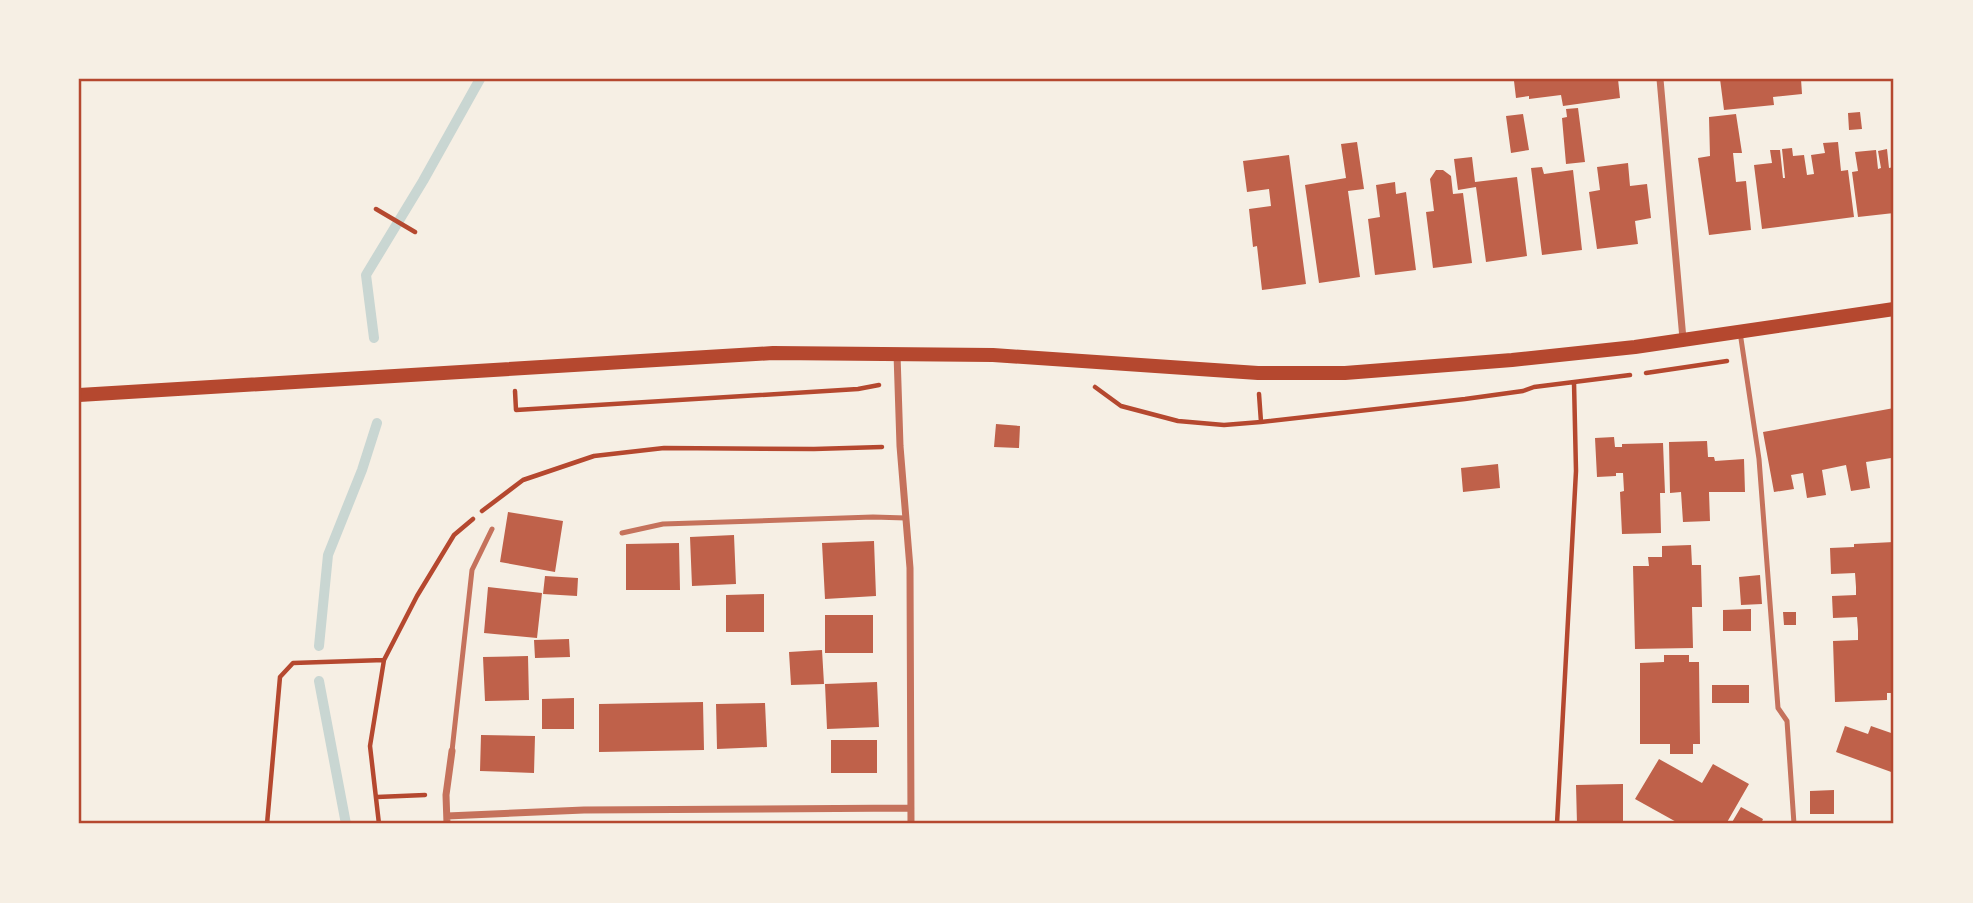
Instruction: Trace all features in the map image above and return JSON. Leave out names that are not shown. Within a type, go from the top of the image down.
[{"type":"main road","points":[[79,395],[773,353],[993,355],[1258,373],[1317,374],[1486,362],[1683,341],[1894,309]]},
{"type":"street","points":[[1660,79],[1683,341]]},
{"type":"street","points":[[897,354],[900,446],[910,568],[911,824]]},
{"type":"street","points":[[452,751],[446,795],[447,820],[584,810],[911,808]]},
{"type":"lane","points":[[1740,332],[1759,459],[1778,708],[1787,721],[1794,824]]},
{"type":"lane","points":[[622,533],[663,524],[906,518]]},
{"type":"lane","points":[[452,751],[472,570],[492,529]]},
{"type":"path","points":[[376,209],[412,230]]},
{"type":"path","points":[[514,370],[516,410],[858,389],[898,382]]},
{"type":"path","points":[[1086,381],[1121,405],[1178,421],[1224,425],[1261,422]]},
{"type":"path","points":[[1557,824],[1576,471],[1574,382]]},
{"type":"path","points":[[379,824],[370,747],[384,660],[417,596],[454,536],[523,480],[594,456],[664,448],[814,449],[900,446]]},
{"type":"path","points":[[267,824],[280,677],[293,663],[384,660]]},
{"type":"path","points":[[377,797],[446,795]]},
{"type":"building","points":[[1618,79],[1620,98],[1563,106],[1561,95],[1516,98],[1514,81]]},
{"type":"building","points":[[1720,79],[1801,79],[1802,94],[1773,97],[1774,105],[1724,110]]},
{"type":"building","points":[[1578,108],[1585,162],[1566,164],[1562,118],[1567,117],[1566,109]]},
{"type":"building","points":[[1860,112],[1862,129],[1849,130],[1848,113]]},
{"type":"building","points":[[1523,114],[1529,150],[1511,153],[1506,116]]},
{"type":"building","points":[[1736,114],[1742,153],[1733,153],[1736,182],[1746,181],[1751,230],[1709,235],[1698,158],[1710,156],[1709,117]]},
{"type":"building","points":[[1357,142],[1364,189],[1348,191],[1360,277],[1319,283],[1305,185],[1346,178],[1341,144]]},
{"type":"building","points":[[1838,142],[1841,171],[1848,170],[1854,217],[1762,229],[1754,165],[1772,163],[1770,150],[1780,150],[1785,178],[1782,149],[1792,148],[1793,156],[1804,155],[1807,175],[1814,174],[1811,155],[1825,153],[1823,143]]},
{"type":"building","points":[[1887,149],[1889,168],[1894,167],[1894,213],[1858,217],[1852,172],[1858,171],[1855,152],[1876,150],[1878,169],[1881,168],[1878,151]]},
{"type":"building","points":[[1289,155],[1306,284],[1262,290],[1249,209],[1271,206],[1269,189],[1247,192],[1243,161]]},
{"type":"building","points":[[1472,157],[1475,182],[1517,177],[1527,256],[1486,262],[1476,187],[1458,190],[1454,159]]},
{"type":"building","points":[[1628,163],[1630,186],[1647,184],[1651,218],[1635,221],[1638,244],[1597,249],[1589,192],[1600,190],[1597,167]]},
{"type":"building","points":[[1542,167],[1544,174],[1573,170],[1582,250],[1542,255],[1531,168]]},
{"type":"building","points":[[1436,170],[1443,170],[1451,176],[1453,194],[1463,193],[1472,263],[1433,268],[1426,212],[1434,211],[1430,179]]},
{"type":"building","points":[[1395,182],[1396,194],[1406,192],[1416,270],[1375,275],[1368,219],[1380,217],[1376,185]]},
{"type":"building","points":[[1894,408],[1894,467],[1891,458],[1866,462],[1870,488],[1851,491],[1846,465],[1822,470],[1826,495],[1807,498],[1803,473],[1791,475],[1794,489],[1774,492],[1763,432]]},
{"type":"building","points":[[996,424],[1020,426],[1019,448],[994,447]]},
{"type":"building","points":[[1614,437],[1615,447],[1622,447],[1622,444],[1663,443],[1665,493],[1660,493],[1661,533],[1622,534],[1620,492],[1624,491],[1623,473],[1597,477],[1595,438]]},
{"type":"building","points":[[1707,441],[1708,457],[1714,457],[1715,461],[1744,459],[1745,492],[1709,492],[1710,521],[1683,522],[1681,492],[1670,493],[1669,442]]},
{"type":"building","points":[[1498,464],[1500,488],[1463,492],[1461,468]]},
{"type":"building","points":[[508,512],[563,521],[555,572],[500,562]]},
{"type":"building","points":[[734,535],[736,584],[692,586],[690,537]]},
{"type":"building","points":[[874,541],[876,596],[825,599],[822,543]]},
{"type":"building","points":[[1894,542],[1892,693],[1887,693],[1887,700],[1835,702],[1833,641],[1858,640],[1858,630],[1857,617],[1833,618],[1832,596],[1856,595],[1856,587],[1855,573],[1831,574],[1830,548]]},
{"type":"building","points":[[679,543],[680,590],[626,590],[626,544]]},
{"type":"building","points":[[1691,545],[1692,565],[1701,565],[1702,607],[1692,607],[1693,648],[1635,649],[1633,566],[1649,566],[1648,557],[1662,557],[1662,546]]},
{"type":"building","points":[[1760,575],[1762,604],[1741,605],[1739,577]]},
{"type":"building","points":[[545,576],[578,578],[577,596],[543,594]]},
{"type":"building","points":[[488,587],[542,593],[537,638],[484,633]]},
{"type":"building","points":[[764,594],[764,632],[726,632],[726,595]]},
{"type":"building","points":[[1751,609],[1751,631],[1723,631],[1723,610]]},
{"type":"building","points":[[1783,612],[1796,612],[1796,625],[1784,625]]},
{"type":"building","points":[[825,615],[873,615],[873,653],[825,653]]},
{"type":"building","points":[[569,639],[570,657],[535,658],[534,640]]},
{"type":"building","points":[[822,650],[824,684],[791,685],[789,652]]},
{"type":"building","points":[[1664,655],[1689,655],[1689,662],[1699,662],[1700,744],[1693,744],[1693,754],[1670,754],[1670,744],[1640,744],[1640,663],[1664,662]]},
{"type":"building","points":[[528,656],[529,700],[485,701],[483,657]]},
{"type":"building","points":[[877,682],[879,727],[827,729],[825,684]]},
{"type":"building","points":[[1712,685],[1749,685],[1749,703],[1712,703]]},
{"type":"building","points":[[574,698],[574,729],[542,729],[542,699]]},
{"type":"building","points":[[703,702],[704,750],[599,752],[599,704]]},
{"type":"building","points":[[765,703],[767,747],[717,749],[716,704]]},
{"type":"building","points":[[1845,726],[1868,734],[1871,726],[1894,734],[1894,773],[1836,752]]},
{"type":"building","points":[[481,735],[535,736],[534,773],[480,771]]},
{"type":"building","points":[[831,740],[877,740],[877,773],[831,773]]},
{"type":"building","points":[[1659,759],[1702,783],[1713,764],[1749,784],[1726,824],[1680,824],[1635,799]]},
{"type":"building","points":[[1623,784],[1623,824],[1577,824],[1576,785]]},
{"type":"building","points":[[1834,790],[1834,814],[1810,814],[1810,791]]},
{"type":"building","points":[[1741,807],[1763,819],[1761,824],[1731,824]]},
{"type":"waterway","points":[[374,338],[366,275],[480,79]]},
{"type":"waterway","points":[[319,646],[328,555],[362,470],[377,423]]},
{"type":"waterway","points":[[319,681],[346,824]]}]
